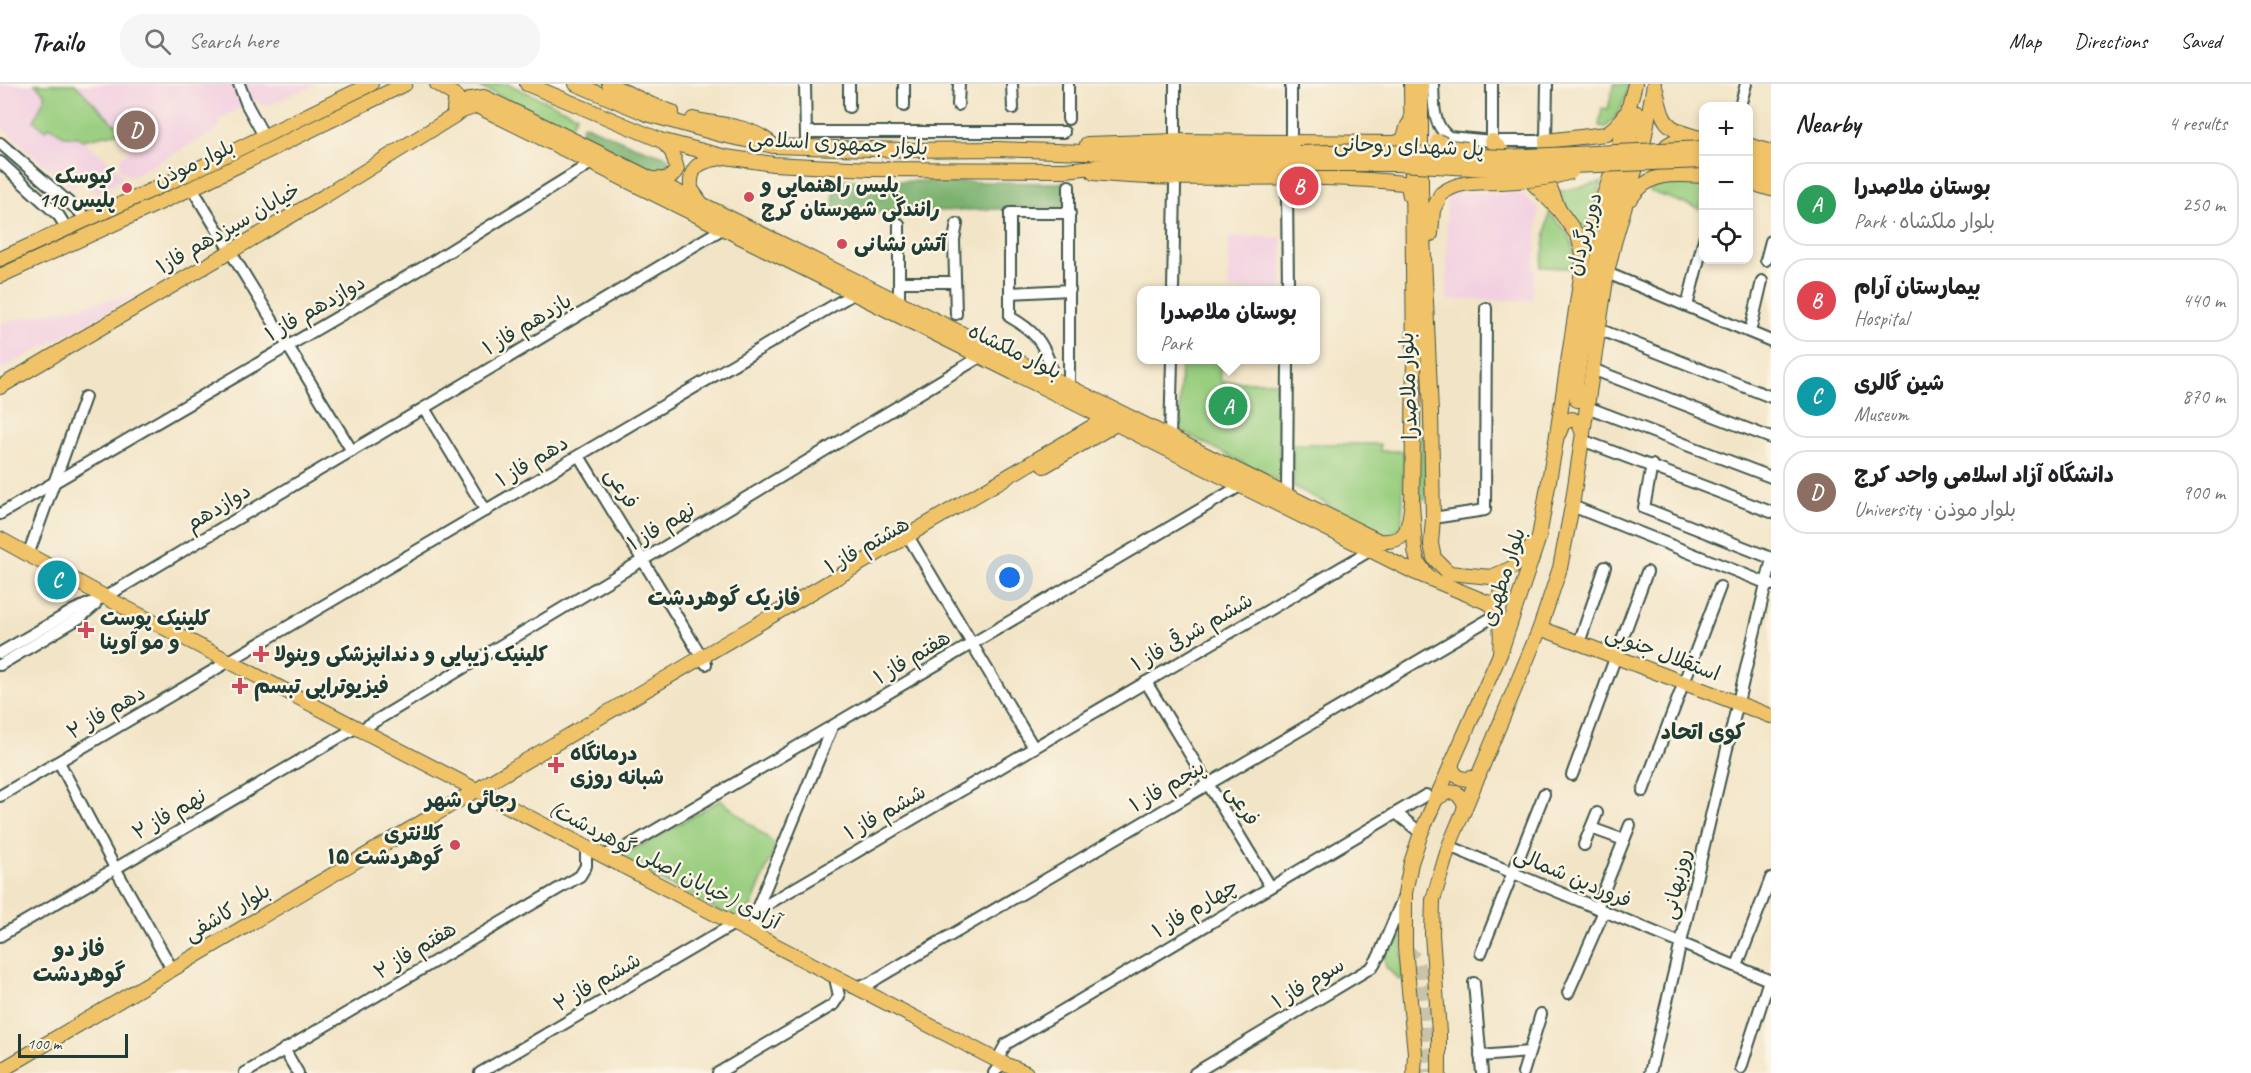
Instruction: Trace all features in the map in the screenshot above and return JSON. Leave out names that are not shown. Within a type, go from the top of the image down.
[{"type":"main road","name":"بلوار موذن","points":[[0,259],[89,220],[371,84]]},
{"type":"main road","name":"بلوار موذن","points":[[0,276],[192,188],[405,84]]},
{"type":"main road","points":[[438,84],[456,96],[454,109]]},
{"type":"main road","name":"بلوار جمهوری اسلامی","points":[[527,84],[660,140],[726,157],[767,163],[854,168],[1065,170],[1114,159]]},
{"type":"main road","points":[[550,84],[641,125],[767,163]]},
{"type":"main road","points":[[576,84],[647,114],[722,135],[774,146]]},
{"type":"main road","name":"بلوار جمهوری اسلامی","points":[[609,84],[681,116],[738,126],[762,135],[774,146],[854,149],[1059,150],[1114,159]]},
{"type":"main road","points":[[1411,84],[1412,502],[1418,563],[1432,579]]},
{"type":"main road","points":[[1421,84],[1430,127],[1438,141],[1450,147],[1555,148],[1591,160]]},
{"type":"main road","name":"بلوار ملاصدرا","points":[[1421,84],[1421,190],[1427,304],[1431,544],[1434,558],[1440,567],[1449,573],[1491,577]]},
{"type":"main road","name":"بلوار مطهری","points":[[1414,1073],[1415,1053],[1405,948],[1405,893],[1431,797],[1451,764],[1500,654],[1539,537],[1584,257],[1589,235],[1608,184],[1635,84]]},
{"type":"main road","name":"دوربرگردان","points":[[1589,389],[1583,400],[1576,399],[1590,298],[1600,249],[1631,140],[1642,84]]},
{"type":"main road","points":[[1654,84],[1662,117],[1666,124],[1699,140]]},
{"type":"main road","points":[[1439,1073],[1439,1033],[1432,934],[1433,900],[1449,846],[1540,628],[1560,568],[1572,506],[1607,273],[1644,140],[1654,84]]},
{"type":"main road","name":"بلوار ملکشاه","points":[[454,109],[471,99],[484,97],[703,204],[779,251],[813,268],[899,303],[1069,387],[1117,418],[1240,486],[1495,609]]},
{"type":"main road","name":"بلوار ملکشاه","points":[[477,106],[722,229],[779,251]]},
{"type":"main road","name":"خیابان سیزدهم فاز۱","points":[[0,378],[462,111],[477,106]]},
{"type":"main road","points":[[1559,210],[1549,185],[1546,141],[1606,134],[1616,126],[1630,107]]},
{"type":"main road","name":"خیابان سیزدهم فاز۱","points":[[0,387],[454,109]]},
{"type":"main road","points":[[1059,150],[1088,143],[1177,141],[1395,143],[1407,134],[1411,109]]},
{"type":"main road","points":[[651,178],[666,179],[672,176],[676,169],[672,152],[660,140]]},
{"type":"main road","points":[[1492,141],[1559,210],[1578,236],[1584,257]]},
{"type":"main road","points":[[1688,175],[1664,169],[1661,164],[1662,151],[1668,143],[1699,141]]},
{"type":"main road","name":"پل شهدای روحانی","points":[[1591,160],[1699,141]]},
{"type":"main road","points":[[1366,178],[1379,176],[1384,166],[1381,150],[1378,146],[1368,143]]},
{"type":"main road","points":[[1753,146],[1771,152]]},
{"type":"main road","points":[[854,149],[848,159],[854,168]]},
{"type":"main road","name":"پل شهدای روحانی","points":[[1114,159],[1361,151],[1591,160],[1699,161]]},
{"type":"main road","points":[[703,204],[691,189],[693,172],[704,161],[726,157]]},
{"type":"main road","points":[[1753,158],[1771,164]]},
{"type":"main road","points":[[1427,304],[1432,290],[1431,220],[1435,203],[1442,194],[1462,184],[1525,181],[1561,176],[1591,160]]},
{"type":"main road","points":[[1065,170],[1121,176],[1366,178],[1403,183],[1408,186],[1411,209]]},
{"type":"main road","points":[[1753,172],[1771,178]]},
{"type":"main road","points":[[1622,215],[1632,196],[1652,178],[1699,176]]},
{"type":"main road","points":[[1753,183],[1771,189]]},
{"type":"main road","name":"بلوار ملکشاه","points":[[813,268],[853,294],[980,357],[1117,418],[1170,438],[1379,541],[1390,542],[1401,538],[1408,530],[1412,502]]},
{"type":"main road","name":"هشتم فاز ۱","points":[[480,792],[1117,418]]},
{"type":"main road","points":[[1556,441],[1563,423],[1569,419],[1578,422],[1583,436]]},
{"type":"main road","points":[[1412,502],[1419,512],[1427,511],[1431,477]]},
{"type":"main road","points":[[1491,577],[1512,568],[1524,558],[1539,537]]},
{"type":"main road","name":"آزادی (خیابان اصلی گوهردشت)","points":[[0,539],[105,597],[853,987],[998,1068],[1026,1073]]},
{"type":"main road","points":[[1491,577],[1498,580],[1502,589],[1495,609],[1502,629],[1500,654]]},
{"type":"main road","name":"استقلال جنوبی","points":[[1540,628],[1771,716]]},
{"type":"main road","points":[[1451,764],[1452,769],[1462,779],[1472,779],[1479,775]]},
{"type":"main road","name":"بلوار کاشفی","points":[[14,1073],[480,792]]},
{"type":"main road","points":[[1431,797],[1448,792],[1457,793],[1465,804],[1463,813]]},
{"type":"main road","name":"بلوار کاشفی","points":[[0,1071],[172,969],[330,881]]},
{"type":"street","points":[[239,84],[247,105],[264,136]]},
{"type":"street","points":[[805,84],[806,148]]},
{"type":"street","points":[[849,84],[849,107]]},
{"type":"street","points":[[904,84],[904,106]]},
{"type":"street","points":[[958,105],[959,84]]},
{"type":"street","points":[[1012,84],[1012,108]]},
{"type":"street","points":[[1068,84],[1068,119]]},
{"type":"street","points":[[1175,84],[1175,137]]},
{"type":"street","points":[[1291,84],[1291,142]]},
{"type":"street","points":[[1433,84],[1436,120],[1443,133],[1449,137],[1492,141],[1546,141],[1547,84]]},
{"type":"street","points":[[1492,84],[1492,141]]},
{"type":"street","points":[[1741,102],[1746,84]]},
{"type":"street","points":[[806,132],[1064,132]]},
{"type":"street","points":[[0,143],[89,220]]},
{"type":"street","name":"دوازدهم فاز ۱","points":[[0,514],[432,262],[604,155]]},
{"type":"street","points":[[0,163],[59,216],[67,229]]},
{"type":"street","points":[[1069,186],[1069,387]]},
{"type":"street","points":[[1173,286],[1175,186]]},
{"type":"street","points":[[192,188],[352,451]]},
{"type":"street","points":[[1287,192],[1288,286]]},
{"type":"street","points":[[59,216],[71,214],[69,203]]},
{"type":"street","points":[[1051,367],[1046,351],[1028,327],[1010,317],[1011,213],[1070,213]]},
{"type":"street","points":[[899,224],[899,303]]},
{"type":"street","points":[[956,314],[954,240],[957,224]]},
{"type":"street","name":"یازدهم فاز ۱","points":[[352,451],[722,229]]},
{"type":"street","points":[[1766,260],[1771,241]]},
{"type":"street","points":[[1687,306],[1699,259]]},
{"type":"street","points":[[1607,273],[1771,340]]},
{"type":"street","points":[[1750,332],[1762,281]]},
{"type":"street","points":[[899,282],[956,282]]},
{"type":"street","points":[[1010,293],[1070,290]]},
{"type":"street","name":"دهم فاز ۱","points":[[231,661],[853,294]]},
{"type":"street","points":[[1432,518],[1485,510],[1486,308]]},
{"type":"street","points":[[1598,329],[1771,397]]},
{"type":"street","name":"نهم فاز ۱","points":[[359,728],[980,357]]},
{"type":"street","points":[[1170,438],[1172,364]]},
{"type":"street","points":[[1287,496],[1288,364]]},
{"type":"street","points":[[1592,369],[1771,438]]},
{"type":"street","points":[[28,555],[85,397]]},
{"type":"street","points":[[1587,407],[1771,477]]},
{"type":"street","points":[[424,408],[486,511]]},
{"type":"street","points":[[1583,436],[1771,512]]},
{"type":"street","name":"دوازدهم","points":[[77,613],[352,451]]},
{"type":"street","name":"فرعی","points":[[579,456],[704,661]]},
{"type":"street","points":[[1652,465],[1644,508],[1771,558]]},
{"type":"street","name":"هفتم فاز ۱","points":[[600,855],[618,852],[1240,486]]},
{"type":"street","points":[[1572,506],[1769,584]]},
{"type":"street","points":[[910,540],[1034,748]]},
{"type":"street","name":"ششم شرقی فاز ۱","points":[[1034,748],[1371,550]]},
{"type":"street","name":"روزبهانی","points":[[1650,1073],[1769,584],[1771,563]]},
{"type":"street","points":[[1579,643],[1605,567]]},
{"type":"street","points":[[1572,775],[1647,572]]},
{"type":"street","points":[[1643,792],[1686,684],[1720,587]]},
{"type":"street","name":"پنجم فاز ۱","points":[[853,987],[868,984],[1208,784],[1495,609]]},
{"type":"street","points":[[0,653],[77,613]]},
{"type":"street","points":[[0,665],[77,613]]},
{"type":"street","name":"دهم فاز ۲","points":[[0,796],[231,661]]},
{"type":"street","name":"فرعی","points":[[1146,682],[1270,886]]},
{"type":"street","points":[[757,937],[754,926],[756,910],[832,727]]},
{"type":"street","name":"نهم فاز ۲","points":[[0,936],[359,728]]},
{"type":"street","name":"ششم فاز ۱","points":[[733,924],[1034,748]]},
{"type":"street","points":[[59,762],[172,969]]},
{"type":"street","points":[[1481,953],[1544,794]]},
{"type":"street","name":"چهارم فاز ۱","points":[[998,1068],[1001,1051],[1006,1044],[1270,886],[1396,813],[1431,797]]},
{"type":"street","points":[[1396,813],[1421,833]]},
{"type":"street","points":[[1584,845],[1597,813]]},
{"type":"street","points":[[1568,993],[1601,910],[1630,825]]},
{"type":"street","points":[[1591,828],[1624,840]]},
{"type":"street","name":"فروردین شمالی","points":[[1449,846],[1770,980]]},
{"type":"street","name":"هفتم فاز ۲","points":[[244,1073],[580,876],[586,866],[586,848]]},
{"type":"street","points":[[1737,966],[1771,878]]},
{"type":"street","name":"سوم فاز ۱","points":[[1195,1073],[1372,967],[1379,956],[1405,893]]},
{"type":"street","name":"ششم فاز ۲","points":[[480,1073],[733,924]]},
{"type":"street","points":[[718,1073],[833,1005],[839,996],[835,978]]},
{"type":"street","points":[[1741,1068],[1770,980]]},
{"type":"street","points":[[1474,983],[1482,1073]]},
{"type":"street","points":[[1523,1073],[1541,1014]]},
{"type":"street","points":[[284,1049],[298,1073]]},
{"type":"street","points":[[1480,1056],[1529,1052]]},
{"type":"shaded area","points":[[0,84],[317,84],[266,106],[261,105],[258,100],[218,119],[220,125],[216,131],[130,177],[119,168],[122,156],[131,150],[124,144],[120,132],[83,140],[109,161],[124,177],[97,195],[82,179],[72,189],[0,126]]},
{"type":"shaded area","points":[[1454,191],[1522,194],[1539,209],[1532,300],[1447,300],[1447,196]]},
{"type":"shaded area","points":[[1229,237],[1282,237],[1282,286],[1229,286]]},
{"type":"shaded area","points":[[144,292],[0,370],[0,323]]},
{"type":"green space","points":[[35,84],[75,84],[113,123],[122,128],[120,132],[82,140],[78,137],[64,136],[50,126],[46,130],[34,121],[46,95]]},
{"type":"green space","points":[[481,84],[508,84],[577,115],[569,130],[480,87]]},
{"type":"green space","points":[[1614,84],[1629,84],[1624,102],[1606,127],[1599,126],[1602,108],[1608,109]]},
{"type":"green space","points":[[584,124],[631,145],[668,157],[671,167],[662,175],[654,174],[578,137]]},
{"type":"green space","points":[[229,157],[233,164],[0,272],[0,263]]},
{"type":"green space","points":[[835,180],[1065,183],[1065,207],[866,213],[832,217]]},
{"type":"green space","points":[[1602,182],[1583,236],[1557,192]]},
{"type":"green space","points":[[1676,182],[1699,183],[1699,209],[1649,191],[1659,185]]},
{"type":"green space","points":[[1549,213],[1566,230],[1572,241],[1574,265],[1570,268],[1541,267]]},
{"type":"green space","points":[[1415,253],[1426,360],[1426,498],[1422,501],[1420,499],[1422,374]]},
{"type":"green space","points":[[1181,364],[1219,364],[1221,382],[1277,382],[1280,482],[1179,430]]},
{"type":"green space","points":[[1292,444],[1380,444],[1380,451],[1404,451],[1402,525],[1392,535],[1386,535],[1293,486]]},
{"type":"green space","points":[[721,800],[776,845],[751,907],[734,919],[619,858]]},
{"type":"green space","points":[[1401,912],[1403,980],[1398,979],[1386,967],[1384,958]]},
{"type":"tunnel","points":[[1405,948],[1415,959],[1421,973],[1426,1073]]},
{"type":"place","name":"دانشگاه آزاد اسلامی واحد کرج","points":[[136,130]]},
{"type":"place","name":"بیمارستان آرام","points":[[1299,186]]},
{"type":"place","name":"کیوسک پلیس 110","points":[[127,188]]},
{"type":"place","name":"پلیس راهنمایی و رانندگی شهرستان کرج","points":[[749,197]]},
{"type":"place","name":"آتش نشانی","points":[[842,244]]},
{"type":"place","name":"بوستان ملاصدرا","points":[[1228,406]]},
{"type":"place","name":"شین گالری","points":[[57,580]]},
{"type":"place","name":"کلینیک پوست و مو آوینا","points":[[86,630]]},
{"type":"place","name":"کلینیک زیبایی و دندانپزشکی وینولا","points":[[261,654]]},
{"type":"place","name":"فیزیوتراپی تبسم","points":[[240,686]]},
{"type":"place","name":"درمانگاه شبانه روزی","points":[[556,765]]},
{"type":"place","name":"کلانتری ۱۵ گوهردشت","points":[[455,845]]},
{"type":"district","name":"فاز یک گوهردشت","points":[[724,597]]},
{"type":"district","name":"کوی اتحاد","points":[[1703,731]]},
{"type":"district","name":"رجائی شهر","points":[[471,799]]},
{"type":"district","name":"فاز دو گوهردشت","points":[[79,960]]}]
